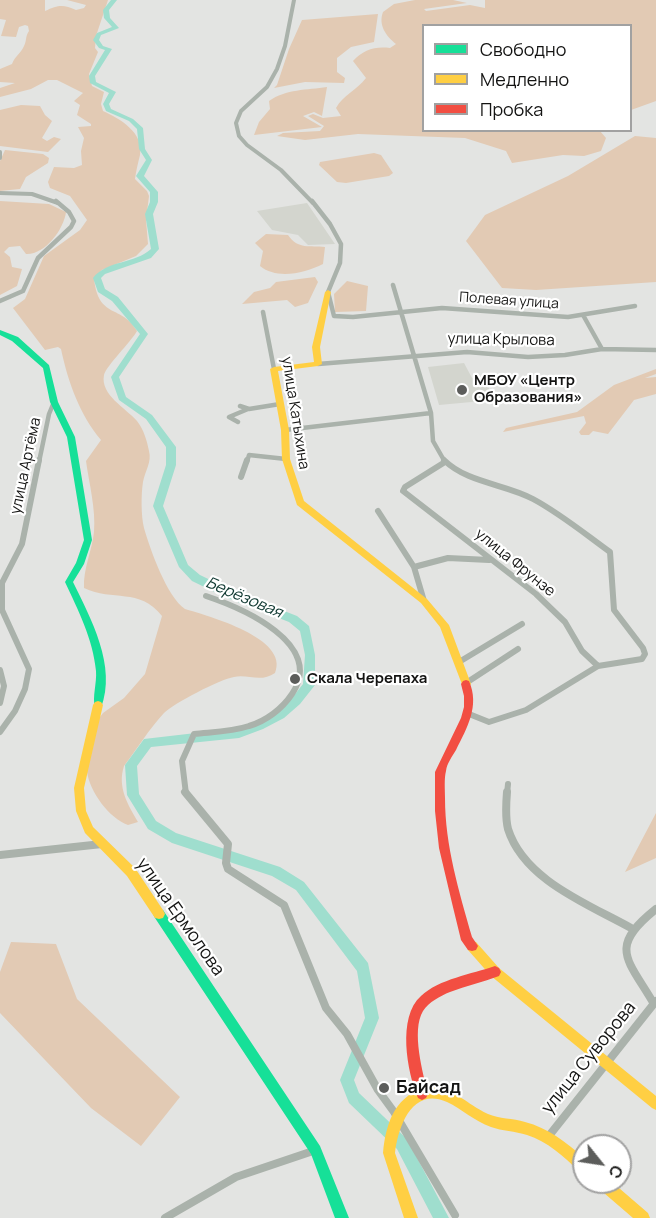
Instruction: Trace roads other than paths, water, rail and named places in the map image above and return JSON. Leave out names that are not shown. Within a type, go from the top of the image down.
[{"type":"street","points":[[294,0],[281,58],[267,87],[244,108],[236,124],[236,130],[243,143],[278,168],[317,207],[341,243],[338,271],[328,292]]},
{"type":"street","points":[[0,152],[0,158]]},
{"type":"street","points":[[0,193],[38,195],[50,199],[67,209],[74,221],[72,228],[38,258],[32,269],[27,288],[20,294],[0,301]]},
{"type":"street","points":[[393,285],[431,413],[433,441],[445,462],[459,471],[532,498],[567,520],[610,552],[614,610],[643,648],[645,654],[642,658],[598,666],[526,710],[489,722],[469,714],[440,771],[439,816],[448,870],[467,940],[495,972],[656,1104]]},
{"type":"street","name":"Полевая улица","points":[[328,292],[334,316],[400,313],[442,308],[507,311],[559,317],[635,306]]},
{"type":"street","name":"улица Катыхина","points":[[318,364],[316,347],[323,305],[328,292]]},
{"type":"street","name":"улица Катыхина","points":[[263,312],[285,430],[286,459],[300,502],[408,590],[424,600],[444,625],[466,683],[469,714]]},
{"type":"street","points":[[583,315],[602,349]]},
{"type":"street","name":"улица Ермолова","points":[[0,332],[15,339],[46,367],[54,402],[71,437],[87,521],[88,540],[80,564],[69,582],[99,649],[103,667],[102,685],[79,788],[81,811],[89,830],[131,872],[316,1150],[342,1218]]},
{"type":"street","name":"улица Крылова","points":[[274,369],[467,352],[542,357],[602,349],[656,350]]},
{"type":"street","name":"улица Артёма","points":[[0,732],[15,711],[25,689],[29,669],[2,610],[2,583],[22,544],[49,414],[54,402]]},
{"type":"street","points":[[238,422],[229,417],[249,409],[280,404]]},
{"type":"street","points":[[240,406],[249,409]]},
{"type":"street","points":[[285,430],[431,413]]},
{"type":"street","points":[[241,477],[249,455],[286,459]]},
{"type":"street","name":"улица Фрунзе","points":[[445,462],[403,490],[460,533],[474,548],[537,594],[565,622],[582,651],[598,666]]},
{"type":"street","name":"улица Катыхина","points":[[378,511],[414,567],[424,600]]},
{"type":"street","points":[[414,567],[448,558],[490,560]]},
{"type":"street","points":[[206,596],[250,614],[289,643],[297,656],[300,682],[291,698],[276,712],[256,724],[237,730],[192,738],[182,761],[185,792],[228,844],[226,856],[228,869],[284,905],[326,1008],[356,1049],[378,1090],[455,1215]]},
{"type":"street","points":[[459,662],[522,624]]},
{"type":"street","points":[[466,683],[518,649]]},
{"type":"street","points":[[0,670],[4,685],[0,703]]},
{"type":"street","points":[[508,784],[506,814],[509,832],[523,855],[538,872],[555,884],[631,928]]},
{"type":"street","points":[[0,855],[102,844]]},
{"type":"street","points":[[655,1002],[627,961],[624,951],[631,928],[656,909]]},
{"type":"street","points":[[422,1094],[416,1073],[412,1042],[416,1013],[424,1000],[495,972]]},
{"type":"street","name":"улица Суворова","points":[[548,1137],[655,1002]]},
{"type":"street","points":[[411,1218],[394,1171],[388,1142],[396,1120],[404,1108],[422,1094],[442,1094],[491,1121],[523,1127],[548,1137],[572,1156]]},
{"type":"street","points":[[165,1218],[236,1176],[316,1150]]},
{"type":"street","points":[[616,1194],[643,1218]]},
{"type":"waterway","name":"Берёзовая","points":[[114,0],[106,10],[107,18],[116,28],[99,34],[96,40],[101,47],[109,49],[92,76],[93,83],[113,92],[106,104],[108,110],[131,120],[140,128],[142,149],[149,160],[140,176],[154,192],[154,202],[149,214],[155,249],[148,256],[102,272],[97,278],[101,290],[115,299],[144,334],[115,377],[122,398],[149,417],[171,447],[171,465],[158,506],[184,567],[196,578],[229,594],[293,619],[305,629],[310,655],[309,685],[280,715],[239,733],[148,742],[131,765],[133,795],[152,825],[172,837],[276,871],[300,886],[363,968],[372,1018],[347,1080],[354,1098],[402,1144],[441,1218]]},
{"type":"place","name":"МБОУ «Центр Образования»","points":[[462,390]]},
{"type":"place","name":"Скала Черепаха","points":[[295,679]]},
{"type":"place","name":"Байсад","points":[[384,1088]]}]
